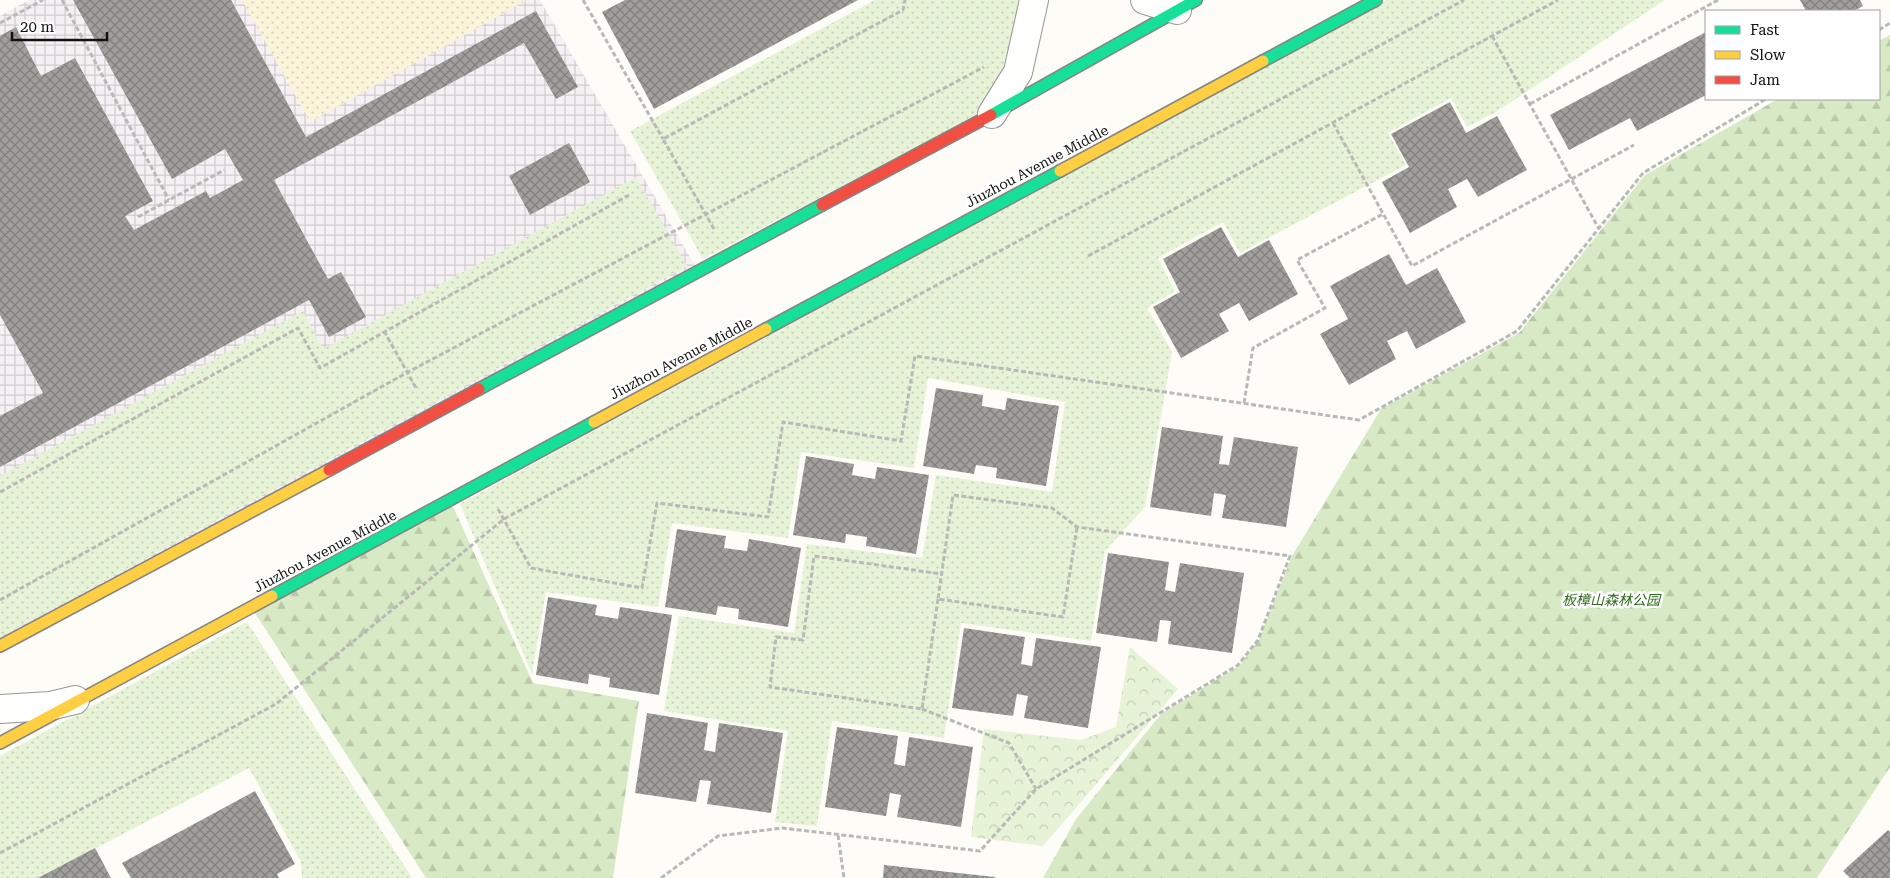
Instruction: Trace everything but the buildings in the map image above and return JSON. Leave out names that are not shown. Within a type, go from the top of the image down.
[{"type":"main road","name":"Jiuzhou Avenue Middle","points":[[0,743],[1376,0]]},
{"type":"main road","points":[[0,646],[992,114],[1187,5]]},
{"type":"street","points":[[992,114],[1018,72],[1034,0]]},
{"type":"street","points":[[1145,0],[1187,5]]},
{"type":"street","points":[[0,709],[50,706],[85,697]]},
{"type":"path","points":[[0,23],[43,0]]},
{"type":"path","points":[[62,0],[169,200]]},
{"type":"path","points":[[584,0],[729,255]]},
{"type":"path","points":[[663,140],[903,10],[905,0]]},
{"type":"path","points":[[0,853],[276,704],[504,519],[1464,0]]},
{"type":"path","points":[[1088,256],[1558,0]]},
{"type":"path","points":[[1530,104],[1718,0]]},
{"type":"path","points":[[1492,36],[1599,229]]},
{"type":"path","points":[[0,600],[408,372],[705,213],[1025,46]]},
{"type":"path","points":[[484,482],[531,568],[642,588],[657,502],[768,518],[783,422],[901,441],[914,356],[1359,420],[1517,331],[1644,174],[1764,100]]},
{"type":"path","points":[[1333,123],[1412,266],[1634,145]]},
{"type":"path","points":[[138,217],[224,170]]},
{"type":"path","points":[[0,492],[298,328],[320,368],[629,195]]},
{"type":"path","points":[[1244,403],[1253,348],[1325,308],[1297,260],[1383,214]]},
{"type":"path","points":[[384,331],[431,415]]},
{"type":"path","points":[[661,878],[718,836],[782,828],[980,851],[1036,789],[1238,665],[1258,640],[1290,556],[1077,527],[1052,508],[953,495],[922,709]]},
{"type":"path","points":[[938,599],[1063,617],[1077,527]]},
{"type":"path","points":[[942,574],[814,556],[803,640],[776,637],[770,687],[922,709],[1009,743],[1036,789]]},
{"type":"path","points":[[838,835],[844,878]]},
{"type":"shaded area","points":[[29,0],[540,0],[698,271],[0,645],[0,16]]},
{"type":"green space","points":[[875,0],[1025,0],[1010,68],[986,110],[703,259],[630,131]]},
{"type":"green space","points":[[1386,0],[1665,0],[1496,112],[1467,127],[1451,98],[1388,133],[1406,165],[1240,253],[1223,222],[1158,258],[1175,291],[1147,308],[1172,352],[1145,507],[1105,551],[1091,641],[961,623],[944,738],[832,721],[817,826],[775,822],[788,731],[664,711],[679,616],[794,633],[807,544],[922,558],[936,475],[1052,492],[1065,402],[928,378],[914,468],[801,452],[788,538],[672,523],[658,607],[546,592],[532,674],[460,504]]},
{"type":"green space","name":"板樟山森林公园","points":[[1890,35],[1890,767],[1817,878],[1043,878],[1076,819],[1161,714],[1239,666],[1259,640],[1292,556],[1381,409],[1519,333],[1645,175],[1776,100],[1880,100],[1880,40]]},
{"type":"green space","points":[[636,177],[687,266],[0,637],[0,476],[303,311],[323,349]]},
{"type":"green space","points":[[451,502],[533,683],[639,701],[613,878],[426,878],[253,610]]},
{"type":"green space","points":[[247,622],[412,878],[302,878],[301,862],[249,768],[39,878],[0,878],[0,756]]},
{"type":"green space","points":[[1130,647],[1178,689],[1043,846],[971,837],[984,729],[1081,740],[1116,727]]},
{"type":"sand","points":[[242,0],[525,0],[525,1],[310,122]]},
{"type":"traffic: fast","points":[[991,115],[1196,0]]},
{"type":"traffic: fast","points":[[1263,61],[1376,0]]},
{"type":"traffic: fast","points":[[766,329],[1060,171]]},
{"type":"traffic: fast","points":[[479,389],[822,205]]},
{"type":"traffic: fast","points":[[272,596],[594,422]]},
{"type":"traffic: slow","points":[[1060,171],[1263,61]]},
{"type":"traffic: slow","points":[[594,422],[766,329]]},
{"type":"traffic: slow","points":[[0,646],[329,470]]},
{"type":"traffic: slow","points":[[0,743],[272,596]]},
{"type":"traffic: jam","points":[[822,205],[991,115]]},
{"type":"traffic: jam","points":[[329,470],[479,389]]}]
